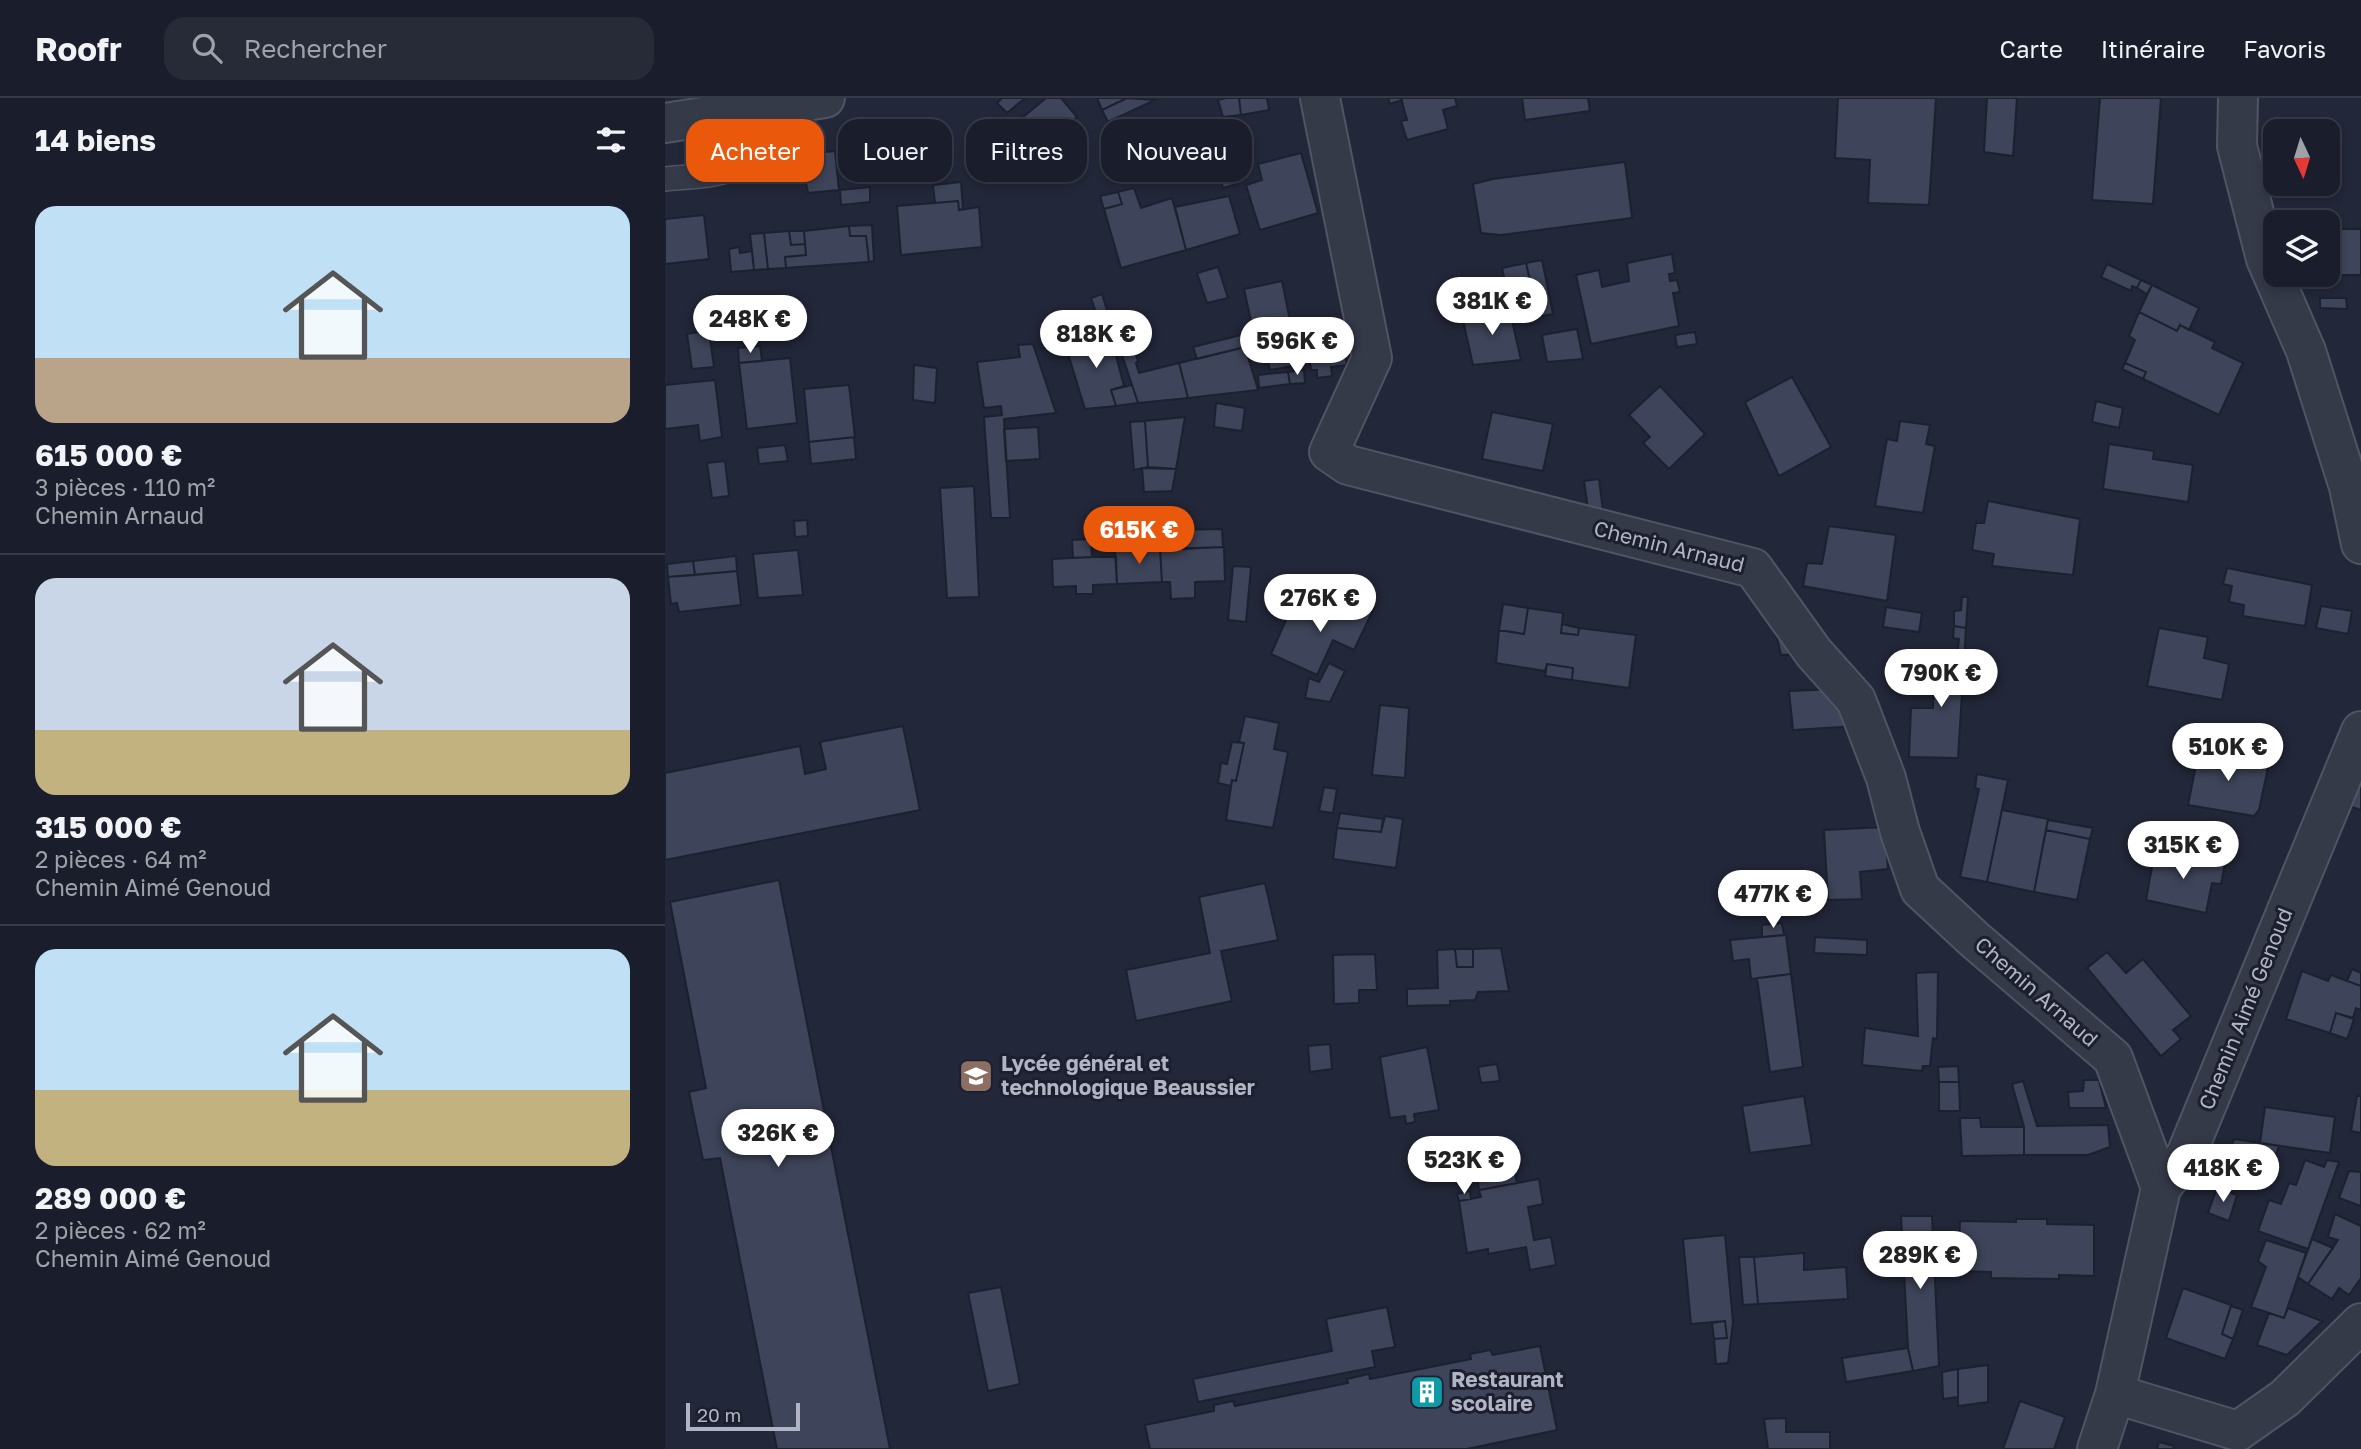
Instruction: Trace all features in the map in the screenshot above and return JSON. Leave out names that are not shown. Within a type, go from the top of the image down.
[{"type":"street","points":[[665,123],[825,98]]},
{"type":"street","name":"Chemin Arnaud","points":[[1320,98],[1372,358],[1329,452],[1348,465],[1753,568],[1814,653],[1856,700],[1886,778],[1900,832],[1920,889],[1975,940],[2113,1058],[2161,1188]]},
{"type":"street","points":[[2238,98],[2237,146],[2266,259],[2306,351],[2349,487],[2361,544]]},
{"type":"street","name":"Chemin Aimé Genoud","points":[[2097,1449],[2115,1394],[2161,1188],[2186,1155],[2361,732]]},
{"type":"street","points":[[2115,1394],[2238,1430],[2285,1398],[2361,1322]]},
{"type":"lane","points":[[665,179],[731,171],[743,163],[752,151],[749,112]]},
{"type":"building","points":[[1002,98],[1025,98],[1007,113],[997,103]]},
{"type":"building","points":[[1046,98],[1061,98],[1077,117],[1075,119],[1021,119]]},
{"type":"building","points":[[1097,98],[1127,98],[1102,110]]},
{"type":"building","points":[[1127,98],[1155,100],[1114,119],[1106,119],[1102,110]]},
{"type":"building","points":[[1239,98],[1241,115],[1223,117],[1218,100]]},
{"type":"building","points":[[1239,98],[1267,98],[1269,110],[1241,115]]},
{"type":"building","points":[[1388,98],[1401,98],[1402,100],[1390,104]]},
{"type":"building","points":[[1401,98],[1455,98],[1457,106],[1443,110],[1448,129],[1407,140],[1401,121],[1407,120]]},
{"type":"building","points":[[1522,98],[1588,98],[1590,111],[1525,120]]},
{"type":"building","points":[[1838,98],[1936,98],[1929,205],[1868,203],[1870,160],[1835,158]]},
{"type":"building","points":[[1987,98],[2017,98],[2013,156],[1984,152]]},
{"type":"building","points":[[2100,98],[2161,98],[2153,204],[2092,200]]},
{"type":"building","points":[[835,151],[839,190],[808,193],[806,182],[824,182],[824,152]]},
{"type":"building","points":[[1301,153],[1318,213],[1260,230],[1246,185],[1262,180],[1258,164]]},
{"type":"building","points":[[1625,162],[1632,218],[1501,235],[1481,233],[1473,184]]},
{"type":"building","points":[[961,182],[963,209],[959,210],[958,201],[935,203],[933,185]]},
{"type":"building","points":[[1221,182],[1236,182],[1237,184],[1223,188]]},
{"type":"building","points":[[870,187],[870,202],[841,205],[840,190]]},
{"type":"building","points":[[1134,188],[1141,208],[1172,198],[1186,250],[1121,268],[1104,209],[1122,204],[1118,192]]},
{"type":"building","points":[[1118,192],[1122,204],[1104,209],[1100,196]]},
{"type":"building","points":[[1229,196],[1240,234],[1186,250],[1175,207]]},
{"type":"building","points":[[958,201],[959,210],[979,207],[982,247],[901,255],[897,206]]},
{"type":"building","points":[[704,215],[709,259],[665,264],[665,219]]},
{"type":"building","points":[[872,225],[874,261],[869,262],[866,236],[850,236],[849,226]]},
{"type":"building","points":[[849,226],[850,236],[866,236],[869,262],[786,268],[785,257],[806,255],[804,231]]},
{"type":"building","points":[[2340,229],[2361,229],[2361,275],[2340,275]]},
{"type":"building","points":[[789,231],[804,231],[805,244],[791,245]]},
{"type":"building","points":[[789,231],[791,245],[805,244],[806,255],[785,257],[786,268],[768,269],[764,233]]},
{"type":"building","points":[[764,233],[768,269],[754,270],[750,234]]},
{"type":"building","points":[[739,247],[740,253],[752,251],[754,270],[731,272],[729,249]]},
{"type":"building","points":[[1672,254],[1675,273],[1669,274],[1670,281],[1677,280],[1680,292],[1673,293],[1679,326],[1591,344],[1576,275],[1599,270],[1602,287],[1629,281],[1627,263]]},
{"type":"building","points":[[1542,260],[1553,314],[1538,317],[1526,263]]},
{"type":"building","points":[[1526,263],[1532,289],[1508,295],[1502,268]]},
{"type":"building","points":[[2107,264],[2141,280],[2137,288],[2132,286],[2131,291],[2101,277]]},
{"type":"building","points":[[1218,267],[1228,298],[1207,303],[1197,273]]},
{"type":"building","points":[[2141,280],[2152,285],[2147,294],[2137,288]]},
{"type":"building","points":[[1282,281],[1299,365],[1270,370],[1266,352],[1258,353],[1244,289]]},
{"type":"building","points":[[2152,285],[2199,308],[2189,330],[2180,325],[2177,331],[2139,312]]},
{"type":"building","points":[[1102,294],[1109,317],[1099,321],[1091,298]]},
{"type":"building","points":[[1506,294],[1509,307],[1462,316],[1460,302]]},
{"type":"building","points":[[2320,298],[2346,298],[2347,309],[2320,308]]},
{"type":"building","points":[[796,305],[798,335],[770,338],[767,308]]},
{"type":"building","points":[[1509,307],[1521,360],[1473,365],[1462,316]]},
{"type":"building","points":[[2139,312],[2177,331],[2180,325],[2215,342],[2212,348],[2243,363],[2219,415],[2143,379],[2146,372],[2125,363],[2135,340],[2129,336]]},
{"type":"building","points":[[1123,316],[1138,361],[1136,363],[1139,373],[1179,363],[1188,398],[1138,403],[1110,319]]},
{"type":"building","points":[[1340,322],[1347,365],[1331,367],[1332,376],[1317,378],[1317,370],[1311,370],[1306,327]]},
{"type":"building","points":[[1577,329],[1583,359],[1547,362],[1542,335]]},
{"type":"building","points":[[709,330],[714,367],[692,369],[687,334]]},
{"type":"building","points":[[1695,332],[1697,344],[1677,347],[1675,335]]},
{"type":"building","points":[[1110,333],[1124,386],[1111,390],[1116,406],[1085,409],[1065,344]]},
{"type":"building","points":[[1241,335],[1245,347],[1197,359],[1193,347]]},
{"type":"building","points":[[1033,344],[1056,413],[1004,419],[1010,518],[991,518],[984,417],[1002,415],[1001,406],[984,408],[977,362],[1020,357],[1018,345]]},
{"type":"building","points":[[760,346],[762,361],[739,363],[738,348]]},
{"type":"building","points":[[1245,347],[1258,390],[1188,398],[1179,363]]},
{"type":"building","points":[[790,358],[797,423],[747,429],[739,363]]},
{"type":"building","points":[[2125,363],[2146,372],[2143,379],[2122,369]]},
{"type":"building","points":[[914,365],[937,368],[935,403],[913,400]]},
{"type":"building","points":[[1304,370],[1305,383],[1290,384],[1288,372]]},
{"type":"building","points":[[1288,372],[1290,384],[1259,388],[1258,375]]},
{"type":"building","points":[[1792,377],[1831,447],[1779,476],[1745,402]]},
{"type":"building","points":[[715,380],[722,437],[700,441],[698,425],[665,429],[665,385]]},
{"type":"building","points":[[849,385],[855,437],[809,442],[804,389]]},
{"type":"building","points":[[1132,385],[1138,403],[1116,406],[1111,390]]},
{"type":"building","points":[[1660,386],[1705,434],[1669,469],[1643,443],[1650,437],[1629,415]]},
{"type":"building","points":[[2096,401],[2123,408],[2119,428],[2092,422]]},
{"type":"building","points":[[1216,403],[1245,408],[1242,431],[1214,427]]},
{"type":"building","points":[[1492,412],[1553,424],[1543,471],[1482,459]]},
{"type":"building","points":[[1185,417],[1176,469],[1148,467],[1145,421]]},
{"type":"building","points":[[1145,421],[1148,467],[1134,470],[1130,422]]},
{"type":"building","points":[[1900,421],[1930,425],[1926,444],[1935,446],[1923,513],[1875,506],[1887,439],[1897,441]]},
{"type":"building","points":[[1038,427],[1040,459],[1006,461],[1004,429]]},
{"type":"building","points":[[854,437],[856,459],[811,464],[809,442]]},
{"type":"building","points":[[2109,444],[2154,451],[2153,459],[2193,465],[2188,502],[2103,489]]},
{"type":"building","points":[[785,445],[788,461],[759,464],[757,448]]},
{"type":"building","points":[[725,461],[729,496],[712,498],[707,463]]},
{"type":"building","points":[[1142,468],[1176,469],[1172,491],[1144,492]]},
{"type":"building","points":[[1599,479],[1603,511],[1588,509],[1584,481]]},
{"type":"building","points":[[974,486],[979,597],[947,598],[940,488]]},
{"type":"building","points":[[1988,501],[2080,519],[2073,575],[1992,566],[1994,554],[1972,550],[1976,523],[1984,523]]},
{"type":"building","points":[[807,520],[808,536],[795,537],[794,521]]},
{"type":"building","points":[[1829,526],[1896,535],[1887,601],[1803,586],[1807,563],[1822,564]]},
{"type":"building","points":[[1166,528],[1162,550],[1128,551],[1127,538],[1148,537],[1148,529]]},
{"type":"building","points":[[1222,529],[1223,547],[1162,550],[1166,530]]},
{"type":"building","points":[[1091,539],[1092,557],[1073,558],[1072,540]]},
{"type":"building","points":[[1224,547],[1225,581],[1195,582],[1195,598],[1171,599],[1170,582],[1162,582],[1160,549]]},
{"type":"building","points":[[1160,549],[1162,582],[1117,584],[1115,551]]},
{"type":"building","points":[[798,550],[803,595],[758,598],[753,554]]},
{"type":"building","points":[[736,556],[737,571],[695,575],[693,561]]},
{"type":"building","points":[[1116,557],[1117,584],[1093,585],[1093,594],[1076,594],[1076,586],[1053,587],[1052,559]]},
{"type":"building","points":[[693,561],[695,575],[668,577],[667,564]]},
{"type":"building","points":[[1233,566],[1251,567],[1246,622],[1228,620]]},
{"type":"building","points":[[2227,568],[2312,585],[2305,626],[2243,616],[2244,605],[2229,602],[2232,586],[2223,584]]},
{"type":"building","points":[[737,571],[741,605],[679,612],[677,603],[671,604],[668,577]]},
{"type":"building","points":[[1353,595],[1375,606],[1354,650],[1333,640],[1317,675],[1271,654],[1293,604],[1320,616],[1325,608],[1342,617]]},
{"type":"building","points":[[1962,597],[1968,597],[1966,628],[1954,626],[1954,611],[1961,610]]},
{"type":"building","points":[[1503,604],[1528,608],[1524,634],[1499,630]]},
{"type":"building","points":[[2321,606],[2352,611],[2348,634],[2316,628]]},
{"type":"building","points":[[1886,607],[1922,613],[1919,632],[1883,627]]},
{"type":"building","points":[[1528,608],[1563,613],[1561,633],[1578,635],[1579,628],[1636,635],[1629,688],[1572,680],[1573,668],[1547,664],[1545,671],[1496,663],[1499,630],[1524,634]]},
{"type":"building","points":[[1562,624],[1579,628],[1578,635],[1561,633]]},
{"type":"building","points":[[1954,626],[1966,628],[1958,758],[1909,757],[1911,708],[1933,708],[1934,656],[1957,656],[1959,639],[1953,638]]},
{"type":"building","points":[[2159,628],[2208,637],[2204,658],[2229,664],[2222,700],[2147,686]]},
{"type":"building","points":[[1775,630],[1804,654],[1781,655]]},
{"type":"building","points":[[1329,663],[1345,671],[1330,702],[1305,698],[1309,678],[1319,682]]},
{"type":"building","points":[[1547,664],[1573,668],[1572,680],[1545,676]]},
{"type":"building","points":[[1838,689],[1858,726],[1793,730],[1789,691]]},
{"type":"building","points":[[1380,705],[1409,708],[1405,778],[1372,775]]},
{"type":"building","points":[[1245,716],[1279,723],[1274,749],[1288,752],[1273,828],[1226,820],[1232,780],[1236,781],[1244,743],[1239,742]]},
{"type":"building","points":[[903,726],[920,810],[665,860],[665,773],[800,746],[805,774],[826,769],[820,742]]},
{"type":"building","points":[[1232,742],[1244,743],[1236,781],[1232,780],[1231,786],[1218,783],[1221,763],[1227,764]]},
{"type":"building","points":[[2199,750],[2269,763],[2259,810],[2254,816],[2188,805]]},
{"type":"building","points":[[1977,774],[2008,780],[1987,882],[1960,877],[1979,789],[1975,788]]},
{"type":"building","points":[[2361,777],[2361,810],[2349,806]]},
{"type":"building","points":[[1324,787],[1337,789],[1333,813],[1319,811]]},
{"type":"building","points":[[2002,810],[2048,819],[2034,892],[1987,882]]},
{"type":"building","points":[[1340,813],[1383,819],[1381,832],[1337,828]]},
{"type":"building","points":[[1385,816],[1403,819],[1396,868],[1333,859],[1337,828],[1381,832]]},
{"type":"building","points":[[2048,820],[2093,828],[2090,839],[2046,830]]},
{"type":"building","points":[[1885,827],[1888,869],[1860,872],[1862,899],[1828,900],[1824,830]]},
{"type":"building","points":[[2046,830],[2090,839],[2077,900],[2034,892]]},
{"type":"building","points":[[2155,850],[2225,864],[2221,884],[2212,883],[2206,913],[2146,900]]},
{"type":"building","points":[[779,880],[890,1449],[777,1449],[720,1158],[703,1160],[689,1092],[706,1088],[670,902]]},
{"type":"building","points":[[1265,883],[1278,940],[1221,951],[1232,1001],[1136,1021],[1126,970],[1210,953],[1199,897]]},
{"type":"building","points":[[1782,923],[1784,935],[1762,937],[1762,925]]},
{"type":"building","points":[[1786,935],[1791,974],[1751,979],[1749,959],[1733,961],[1730,940]]},
{"type":"building","points":[[1815,937],[1867,940],[1867,955],[1814,953]]},
{"type":"building","points":[[1501,948],[1509,991],[1478,992],[1475,1000],[1450,1001],[1450,1005],[1407,1006],[1407,989],[1438,988],[1437,950],[1455,949],[1457,967],[1473,967],[1473,949]]},
{"type":"building","points":[[1455,949],[1473,949],[1473,967],[1457,967]]},
{"type":"building","points":[[2107,952],[2126,973],[2143,959],[2191,1016],[2173,1030],[2181,1039],[2161,1056],[2087,968]]},
{"type":"building","points":[[1375,954],[1377,990],[1359,990],[1359,1003],[1334,1004],[1333,955]]},
{"type":"building","points":[[2352,969],[2361,973],[2361,986],[2347,981]]},
{"type":"building","points":[[2302,971],[2328,981],[2331,975],[2361,986],[2361,1010],[2356,1008],[2353,1018],[2336,1013],[2330,1033],[2286,1019]]},
{"type":"building","points":[[1938,972],[1937,1039],[1933,1038],[1930,1066],[1923,1066],[1922,1071],[1862,1065],[1865,1028],[1918,1036],[1916,973]]},
{"type":"building","points":[[1791,974],[1803,1067],[1770,1072],[1757,978]]},
{"type":"building","points":[[2336,1013],[2354,1019],[2347,1039],[2330,1033]]},
{"type":"building","points":[[1330,1044],[1332,1069],[1310,1072],[1308,1046]]},
{"type":"building","points":[[1427,1047],[1439,1110],[1414,1114],[1415,1122],[1406,1124],[1405,1116],[1390,1118],[1380,1057]]},
{"type":"building","points":[[1497,1064],[1500,1081],[1481,1083],[1478,1067]]},
{"type":"building","points":[[1958,1066],[1959,1082],[1939,1082],[1938,1067]]},
{"type":"building","points":[[2084,1080],[2099,1080],[2106,1108],[2069,1108],[2068,1092],[2083,1091]]},
{"type":"building","points":[[2023,1081],[2037,1126],[2108,1125],[2110,1147],[2088,1155],[2024,1155],[2024,1127],[2012,1084]]},
{"type":"building","points":[[1939,1082],[1959,1082],[1960,1111],[1939,1111]]},
{"type":"building","points":[[1804,1096],[1812,1145],[1750,1153],[1742,1106]]},
{"type":"building","points":[[2357,1096],[2361,1096],[2361,1133],[2351,1131]]},
{"type":"building","points":[[2265,1107],[2335,1117],[2330,1153],[2260,1143]]},
{"type":"building","points":[[1960,1118],[1980,1118],[1981,1127],[2024,1127],[2024,1155],[1962,1156]]},
{"type":"building","points":[[2234,1139],[2279,1146],[2269,1173],[2224,1166]]},
{"type":"building","points":[[2305,1160],[2324,1167],[2327,1160],[2339,1162],[2308,1249],[2258,1231],[2269,1200],[2281,1204],[2289,1183],[2296,1185]]},
{"type":"building","points":[[1514,1169],[1517,1183],[1479,1190],[1477,1176]]},
{"type":"building","points":[[2349,1171],[2361,1172],[2361,1206],[2339,1198]]},
{"type":"building","points":[[1539,1179],[1543,1204],[1528,1207],[1534,1240],[1551,1237],[1556,1265],[1530,1270],[1526,1247],[1488,1254],[1488,1249],[1467,1253],[1459,1201],[1481,1197],[1479,1190]]},
{"type":"building","points":[[2217,1188],[2237,1195],[2229,1221],[2208,1213]]},
{"type":"building","points":[[1470,1191],[1471,1199],[1459,1201],[1457,1194]]},
{"type":"building","points":[[2335,1214],[2361,1226],[2361,1278],[2349,1295],[2339,1288],[2332,1299],[2308,1284],[2338,1240],[2328,1237]]},
{"type":"building","points":[[1901,1216],[1932,1216],[1939,1366],[1913,1371],[1908,1348]]},
{"type":"building","points":[[2016,1219],[2047,1219],[2047,1224],[2094,1225],[2094,1276],[2059,1275],[2059,1279],[1991,1278],[1991,1272],[1958,1271],[1960,1221],[2016,1222]]},
{"type":"building","points":[[1725,1235],[1733,1322],[1728,1363],[1716,1364],[1714,1339],[1727,1338],[1725,1321],[1691,1324],[1683,1239]]},
{"type":"building","points":[[2312,1239],[2333,1248],[2308,1284],[2298,1277]]},
{"type":"building","points":[[2266,1240],[2306,1253],[2284,1318],[2251,1307],[2266,1267],[2258,1261]]},
{"type":"building","points":[[1804,1253],[1804,1270],[1846,1267],[1848,1299],[1758,1304],[1754,1257]]},
{"type":"building","points":[[1739,1257],[1754,1257],[1758,1304],[1743,1305]]},
{"type":"building","points":[[1001,1287],[1020,1384],[988,1391],[968,1293]]},
{"type":"building","points":[[2183,1288],[2231,1305],[2222,1334],[2233,1339],[2225,1359],[2166,1338]]},
{"type":"building","points":[[2231,1306],[2243,1310],[2233,1339],[2222,1334]]},
{"type":"building","points":[[1387,1307],[1395,1347],[1372,1351],[1375,1367],[1198,1402],[1193,1379],[1332,1351],[1326,1319]]},
{"type":"building","points":[[2288,1308],[2322,1321],[2287,1355],[2257,1345],[2269,1313],[2284,1318]]},
{"type":"building","points":[[1725,1321],[1727,1338],[1714,1339],[1712,1323]]},
{"type":"building","name":"Restaurant scolaire","points":[[1540,1346],[1557,1430],[1467,1449],[1150,1449],[1145,1425],[1214,1411],[1214,1405],[1233,1401],[1235,1406],[1348,1383],[1347,1379],[1369,1374],[1370,1379],[1471,1359],[1470,1354],[1490,1350],[1493,1355]]},
{"type":"building","points":[[1908,1348],[1913,1371],[1846,1382],[1842,1358]]},
{"type":"building","points":[[1988,1365],[1988,1402],[1958,1406],[1958,1369]]},
{"type":"building","points":[[1958,1369],[1958,1397],[1943,1399],[1942,1372]]},
{"type":"building","points":[[2020,1401],[2065,1417],[2054,1449],[2003,1449]]},
{"type":"building","points":[[1786,1418],[1786,1432],[1830,1432],[1830,1449],[1768,1449],[1764,1419]]},
{"type":"building","points":[[2159,1442],[2174,1446],[2173,1449],[2157,1449]]},
{"type":"place","name":"Lycée général et technologique Beaussier","points":[[976,1076]]},
{"type":"place","name":"Restaurant scolaire","points":[[1427,1392]]}]
